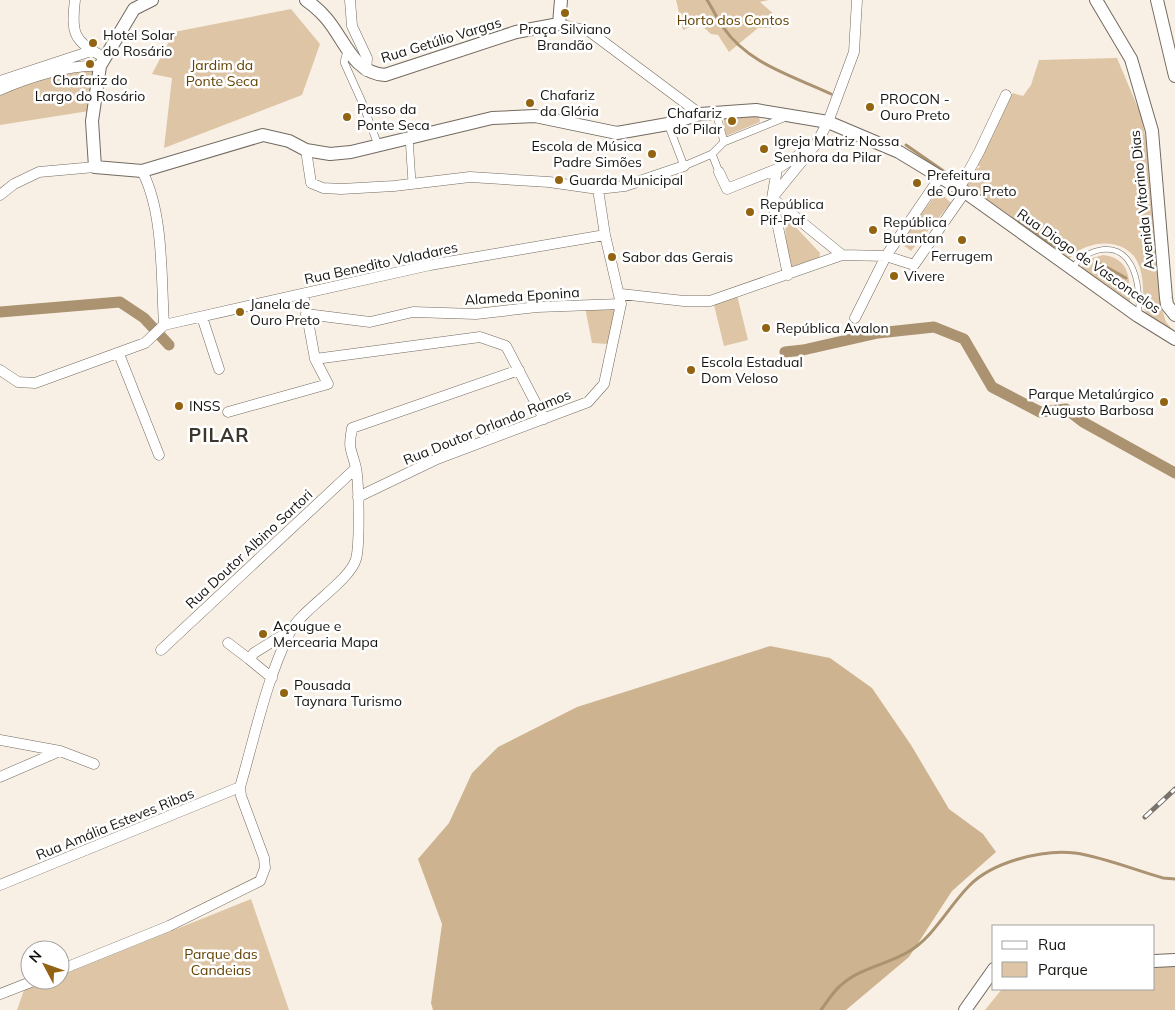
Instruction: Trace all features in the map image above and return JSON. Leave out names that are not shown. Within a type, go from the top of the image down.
[{"type":"street","points":[[75,0],[74,34],[102,62]]},
{"type":"street","points":[[94,167],[92,121],[102,62],[134,10],[152,0]]},
{"type":"street","name":"Rua Getúlio Vargas","points":[[306,0],[327,19],[347,50],[366,71],[385,75],[507,35],[559,24]]},
{"type":"street","points":[[350,0],[352,26],[367,58],[366,71]]},
{"type":"street","points":[[561,0],[559,24],[589,31],[700,114],[717,116],[724,142]]},
{"type":"street","points":[[772,198],[816,144],[828,122],[854,52],[857,0]]},
{"type":"street","name":"Avenida Vitorino Dias","points":[[1096,0],[1131,59],[1152,132],[1167,306],[1175,315]]},
{"type":"street","points":[[1157,0],[1175,76]]},
{"type":"street","points":[[347,50],[344,62],[378,145]]},
{"type":"street","points":[[0,81],[91,51]]},
{"type":"street","points":[[0,90],[14,84],[102,62]]},
{"type":"street","points":[[772,198],[842,255],[886,256],[914,265],[962,190],[1006,95]]},
{"type":"street","name":"Rua Diogo de Vasconcelos","points":[[142,171],[263,135],[289,141],[306,150],[330,154],[378,145],[409,136],[492,118],[535,116],[617,133],[668,124],[700,114],[756,110],[828,122],[899,152],[962,190],[1138,316],[1175,339]]},
{"type":"street","points":[[306,150],[311,183],[323,188],[394,186],[470,177],[549,182],[598,189],[625,186],[684,166],[712,154],[724,142],[788,116],[796,117]]},
{"type":"street","points":[[668,124],[684,166]]},
{"type":"street","points":[[409,136],[412,183]]},
{"type":"street","points":[[712,154],[727,189],[777,169],[816,144]]},
{"type":"street","points":[[0,195],[14,184],[38,172],[94,167],[142,171],[149,184],[160,254],[162,326],[145,343],[35,383],[18,382],[0,370]]},
{"type":"street","points":[[777,169],[772,198],[788,276]]},
{"type":"street","points":[[855,318],[886,256],[940,177]]},
{"type":"street","points":[[598,189],[605,235],[621,299]]},
{"type":"street","name":"Rua Benedito Valadares","points":[[162,326],[430,265],[605,235]]},
{"type":"street","name":"Alameda Eponina","points":[[306,314],[370,322],[413,312],[476,314],[621,299],[684,302],[710,301],[788,276],[842,255]]},
{"type":"street","points":[[228,412],[328,384],[315,359],[303,294]]},
{"type":"street","name":"Rua Doutor Orlando Ramos","points":[[358,497],[437,459],[588,402],[604,384],[621,299]]},
{"type":"street","points":[[202,317],[219,369]]},
{"type":"street","points":[[315,359],[480,337],[506,346],[544,419]]},
{"type":"street","points":[[119,354],[158,455]]},
{"type":"street","points":[[249,659],[291,630],[343,577],[356,560],[358,497],[356,468],[348,447],[352,428],[519,370]]},
{"type":"street","name":"Rua Doutor Albino Sartori","points":[[161,650],[356,468]]},
{"type":"street","points":[[70,966],[169,926],[260,881],[265,868],[264,858],[241,796],[240,787],[272,678],[291,630]]},
{"type":"street","points":[[228,643],[272,678]]},
{"type":"street","points":[[0,740],[60,751],[94,764]]},
{"type":"street","points":[[0,777],[60,751]]},
{"type":"street","name":"Rua Amália Esteves Ribas","points":[[0,886],[240,787]]},
{"type":"street","points":[[1155,961],[1175,960]]},
{"type":"street","points":[[965,1010],[992,972]]},
{"type":"street","points":[[0,994],[20,986]]},
{"type":"lane","points":[[1072,268],[1079,259],[1089,252],[1108,249],[1120,253],[1127,259],[1136,277],[1138,316]]},
{"type":"green space","name":"Horto dos Contos","points":[[676,0],[769,0],[760,2],[775,15],[771,28],[758,28],[729,52],[718,35],[711,34],[699,23],[683,30]]},
{"type":"green space","name":"Jardim da Ponte Seca","points":[[291,9],[320,44],[302,95],[164,148],[172,78],[152,74],[174,32]]},
{"type":"green space","points":[[1117,58],[1141,115],[1147,145],[1161,306],[1166,322],[1174,331],[1147,315],[1144,309],[1140,268],[1132,254],[1124,248],[1114,244],[1094,245],[1075,253],[1068,260],[956,183],[981,166],[976,166],[1009,99],[1013,93],[1023,96],[1031,85],[1039,60]]},
{"type":"green space","points":[[95,68],[89,111],[0,125],[0,91],[12,85]]},
{"type":"green space","points":[[722,110],[759,116],[760,122],[726,136]]},
{"type":"green space","points":[[937,193],[941,193],[951,203],[911,251],[901,241]]},
{"type":"green space","points":[[785,221],[790,221],[820,253],[819,259],[787,268]]},
{"type":"green space","points":[[1103,255],[1112,257],[1124,266],[1129,281],[1130,306],[1079,269],[1092,258]]},
{"type":"green space","points":[[736,291],[748,340],[724,346],[712,297]]},
{"type":"green space","points":[[618,306],[608,344],[592,343],[585,307]]},
{"type":"green space","name":"Parque das Candeias","points":[[251,899],[289,1010],[17,1010],[24,990],[70,990],[70,972]]},
{"type":"green space","points":[[1175,964],[1175,1010],[985,1010],[1001,990],[1155,990],[1155,966]]},
{"type":"shaded area","points":[[770,646],[830,658],[872,688],[911,745],[949,809],[983,834],[996,852],[952,891],[909,957],[846,1010],[433,1010],[431,1003],[442,924],[418,859],[449,823],[472,773],[498,747],[577,707]]},
{"type":"waterway","points":[[707,0],[723,27],[745,51],[772,68],[831,94]]},
{"type":"waterway","points":[[906,145],[955,179]]},
{"type":"waterway","points":[[1011,218],[1058,248]]},
{"type":"waterway","points":[[1101,264],[1126,278]]},
{"type":"waterway","points":[[0,312],[120,302],[144,318],[169,345]]},
{"type":"waterway","points":[[785,352],[803,350],[878,333],[934,327],[964,339],[992,387],[1040,412],[1066,409],[1083,422],[1175,473]]},
{"type":"waterway","points":[[821,1010],[835,991],[847,980],[900,956],[917,946],[933,930],[969,886],[991,870],[1004,864],[1033,855],[1062,852],[1075,853],[1163,878],[1175,879]]},
{"type":"railway","points":[[1145,817],[1175,789]]},
{"type":"place","name":"Praça Silviano Brandão","points":[[565,13]]},
{"type":"place","name":"Hotel Solar do Rosário","points":[[93,43]]},
{"type":"place","name":"Chafariz do Largo do Rosário","points":[[90,64]]},
{"type":"place","name":"Chafariz da Glória","points":[[530,103]]},
{"type":"place","name":"PROCON - Ouro Preto","points":[[870,107]]},
{"type":"place","name":"Passo da Ponte Seca","points":[[347,117]]},
{"type":"place","name":"Chafariz do Pilar","points":[[732,121]]},
{"type":"place","name":"Igreja Matriz Nossa Senhora da Pilar","points":[[764,149]]},
{"type":"place","name":"Escola de Música Padre Simões","points":[[652,154]]},
{"type":"place","name":"Guarda Municipal","points":[[559,180]]},
{"type":"place","name":"Prefeitura de Ouro Preto","points":[[917,183]]},
{"type":"place","name":"República Pif-Paf","points":[[750,212]]},
{"type":"place","name":"República Butantan","points":[[873,230]]},
{"type":"place","name":"Ferrugem","points":[[962,240]]},
{"type":"place","name":"Sabor das Gerais","points":[[612,257]]},
{"type":"place","name":"Vivere","points":[[894,276]]},
{"type":"place","name":"Janela de Ouro Preto","points":[[240,312]]},
{"type":"place","name":"República Avalon","points":[[766,328]]},
{"type":"place","name":"Escola Estadual Dom Veloso","points":[[691,370]]},
{"type":"place","name":"Parque Metalúrgico Augusto Barbosa","points":[[1164,402]]},
{"type":"place","name":"INSS","points":[[179,406]]},
{"type":"place","name":"Açougue e Mercearia Mapa","points":[[263,634]]},
{"type":"place","name":"Pousada Taynara Turismo","points":[[284,693]]},
{"type":"district","name":"PILAR","points":[[219,435]]}]
